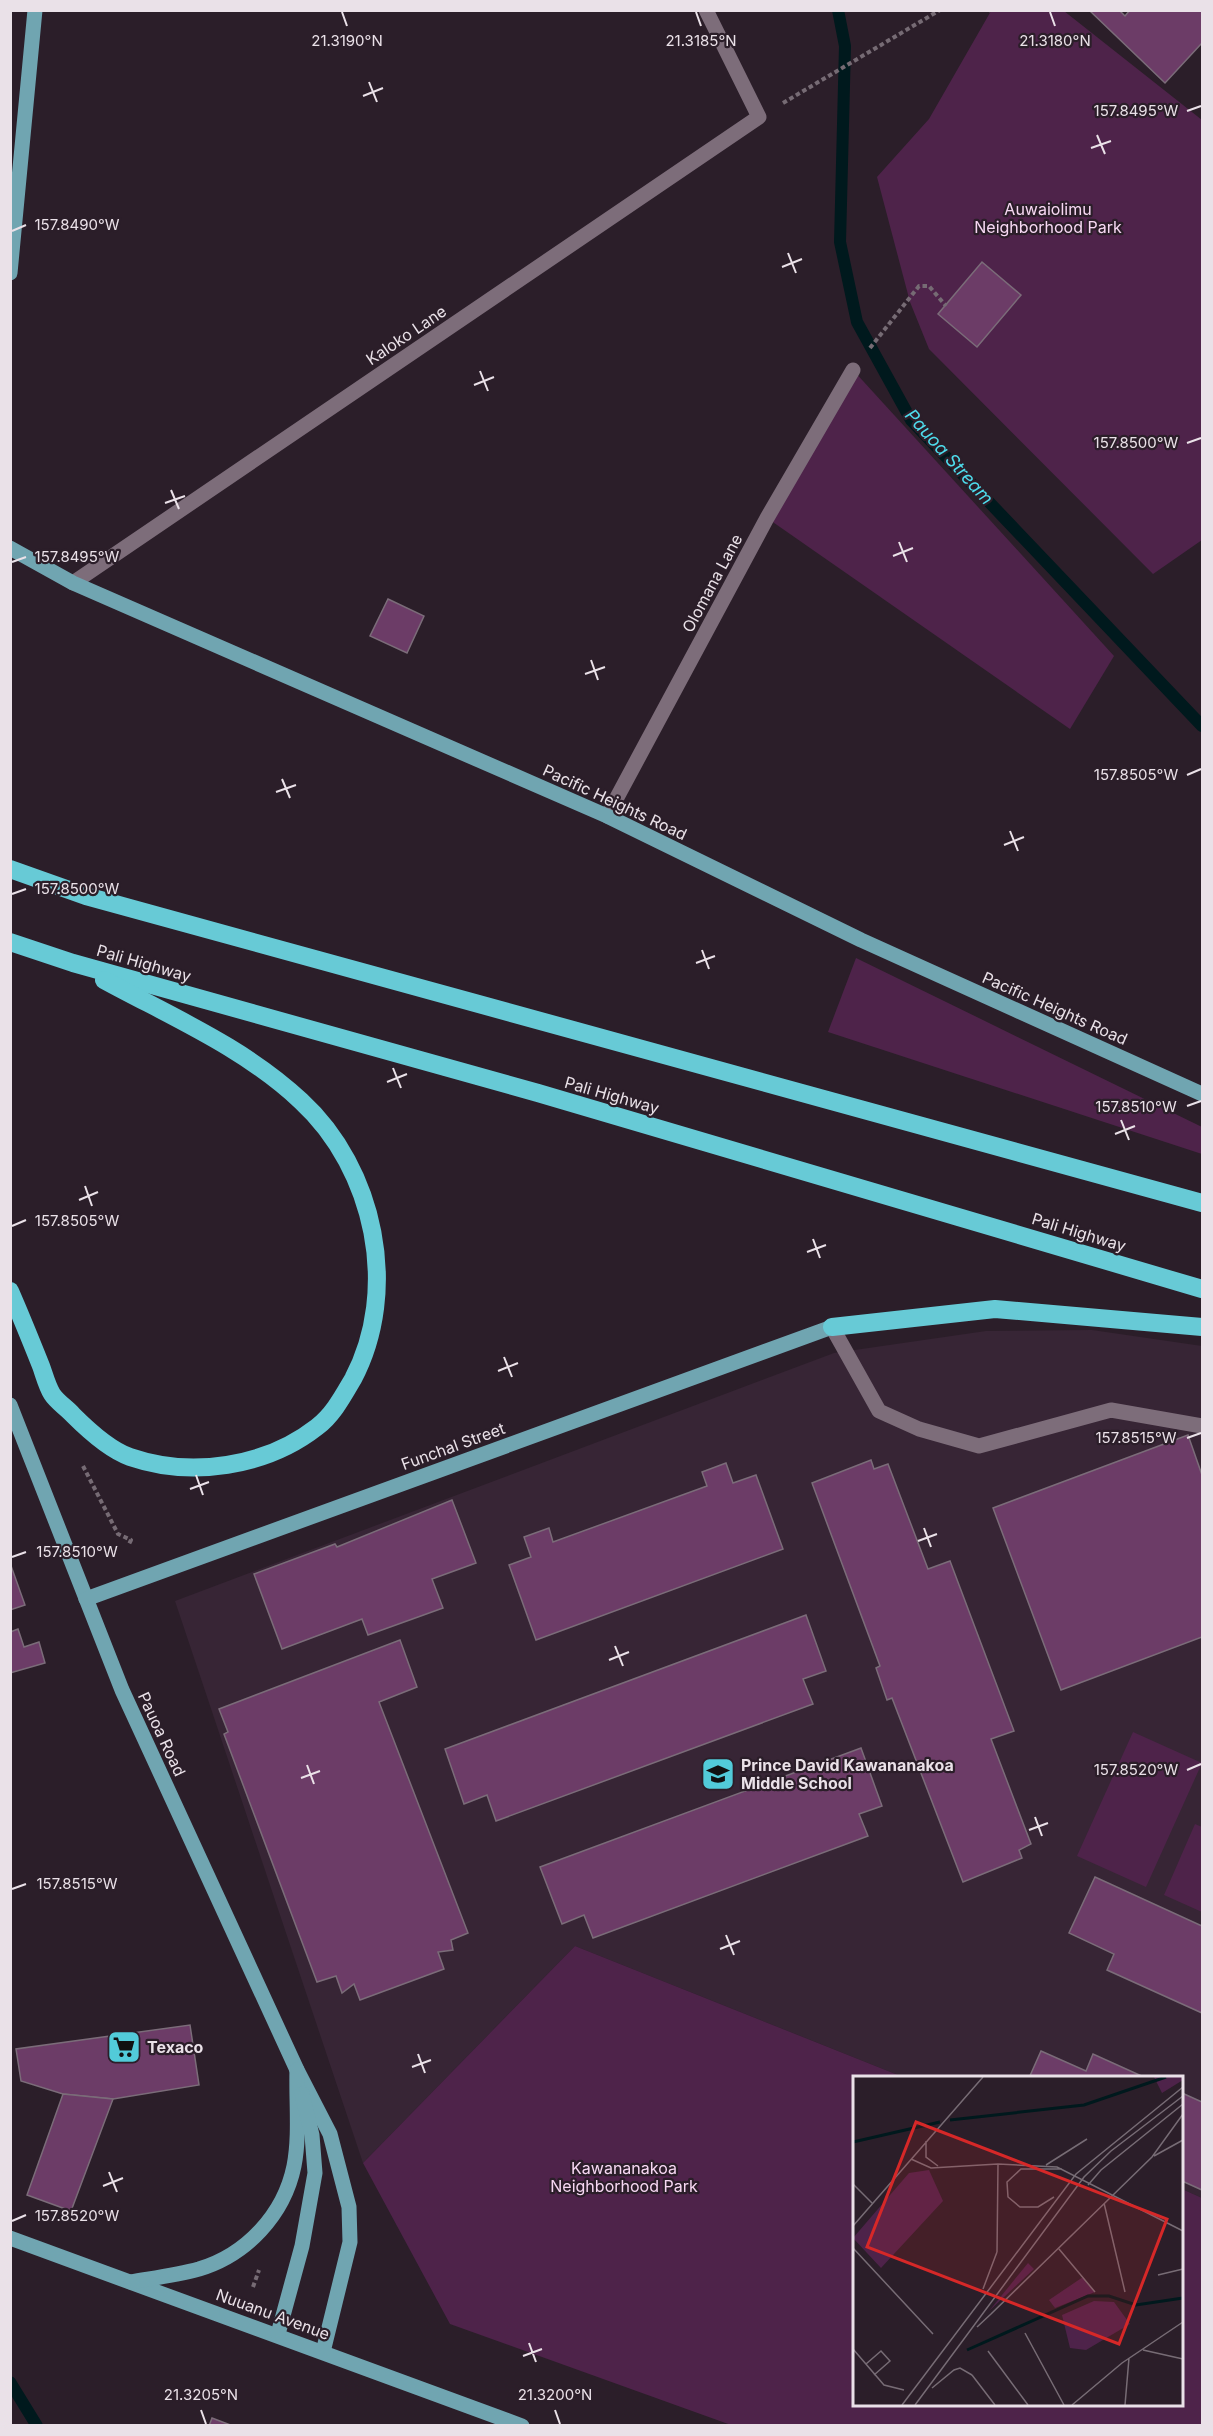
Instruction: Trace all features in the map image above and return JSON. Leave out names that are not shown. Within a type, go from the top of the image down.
[{"type":"highway","points":[[10,869],[86,896],[1203,1203]]},
{"type":"highway","name":"Pali Highway","points":[[10,942],[73,963],[538,1093],[1203,1289]]},
{"type":"highway","points":[[10,1291],[52,1394],[84,1426],[128,1456],[172,1467],[207,1467],[255,1459],[282,1448],[317,1427],[334,1410],[359,1367],[376,1316],[379,1281],[374,1243],[359,1187],[324,1126],[302,1101],[266,1072],[218,1042],[73,963]]},
{"type":"highway","points":[[832,1327],[995,1309],[1203,1327]]},
{"type":"main road","points":[[10,273],[35,10]]},
{"type":"main road","name":"Pacific Heights Road","points":[[10,548],[74,583],[607,816],[861,940],[1203,1094]]},
{"type":"main road","name":"Funchal Street","points":[[86,1599],[832,1327]]},
{"type":"main road","name":"Pauoa Road","points":[[10,1406],[122,1690],[297,2070]]},
{"type":"main road","points":[[129,2283],[199,2269],[243,2248],[262,2229],[278,2208],[289,2185],[294,2165],[297,2070]]},
{"type":"main road","points":[[278,2334],[302,2246],[315,2173],[312,2135],[297,2070]]},
{"type":"main road","points":[[297,2070],[330,2134],[349,2207],[350,2242],[323,2352]]},
{"type":"main road","name":"Nuuanu Avenue","points":[[10,2238],[129,2283],[278,2334],[522,2426]]},
{"type":"street","points":[[706,10],[759,117]]},
{"type":"street","name":"Kaloko Lane","points":[[74,583],[759,117]]},
{"type":"street","name":"Olomana Lane","points":[[607,816],[767,519],[853,370]]},
{"type":"street","points":[[832,1327],[879,1412],[919,1430],[979,1446],[1111,1410],[1203,1426]]},
{"type":"path","points":[[759,117],[940,10]]},
{"type":"path","points":[[853,370],[919,286],[929,286],[945,306]]},
{"type":"path","points":[[83,1458],[86,1476],[118,1534],[131,1540],[128,1546]]},
{"type":"path","points":[[253,2287],[260,2267]]},
{"type":"shaded area","name":"Prince David Kawananakoa Middle School","points":[[1092,1330],[1202,1346],[1202,2198],[1183,2189],[1183,2076],[900,2076],[575,1946],[363,2163],[175,1601],[834,1353],[986,1331]]},
{"type":"green space","name":"Auwaiolimu Neighborhood Park","points":[[991,11],[1064,11],[1202,120],[1202,540],[1153,574],[929,349],[910,302],[877,177],[929,119]]},
{"type":"green space","points":[[853,370],[1114,656],[1070,729],[767,518]]},
{"type":"green space","points":[[856,958],[1202,1127],[1202,1154],[828,1032]]},
{"type":"green space","points":[[1133,1732],[1202,1763],[1146,1887],[1077,1856]]},
{"type":"green space","points":[[1195,1824],[1202,1827],[1202,1912],[1164,1895]]},
{"type":"green space","name":"Kawananakoa Neighborhood Park","points":[[575,1946],[900,2076],[853,2076],[853,2406],[1183,2406],[1183,2189],[1202,2198],[1202,2425],[731,2425],[450,2324],[363,2163]]},
{"type":"building","points":[[1089,10],[1119,10],[1125,16],[1130,10],[1202,10],[1202,43],[1165,83]]},
{"type":"building","points":[[982,262],[1021,295],[977,347],[938,314]]},
{"type":"building","points":[[388,599],[424,616],[407,653],[370,636]]},
{"type":"building","points":[[1188,1435],[1202,1475],[1202,1637],[1061,1690],[993,1508]]},
{"type":"building","points":[[871,1460],[874,1469],[888,1464],[928,1569],[950,1561],[1014,1731],[991,1739],[1031,1844],[1019,1850],[1022,1858],[963,1882],[892,1698],[887,1700],[876,1668],[880,1666],[812,1483]]},
{"type":"building","points":[[726,1463],[733,1483],[756,1475],[783,1549],[536,1640],[509,1565],[531,1557],[524,1537],[549,1528],[553,1542],[707,1486],[702,1472]]},
{"type":"building","points":[[452,1500],[476,1563],[432,1579],[443,1608],[368,1635],[362,1619],[282,1649],[254,1574],[335,1544],[337,1547]]},
{"type":"building","points":[[10,1563],[25,1605],[10,1610]]},
{"type":"building","points":[[806,1615],[826,1671],[803,1679],[813,1704],[496,1821],[487,1795],[464,1804],[445,1749]]},
{"type":"building","points":[[18,1629],[24,1647],[39,1642],[45,1663],[10,1673],[10,1632]]},
{"type":"building","points":[[400,1640],[417,1687],[379,1702],[468,1933],[451,1940],[453,1950],[438,1952],[444,1969],[360,2000],[354,1984],[342,1993],[336,1976],[317,1982],[224,1734],[228,1732],[219,1709]]},
{"type":"building","points":[[861,1748],[882,1806],[859,1814],[868,1836],[593,1938],[584,1915],[562,1924],[540,1867]]},
{"type":"building","points":[[1095,1877],[1202,1926],[1202,2013],[1107,1970],[1114,1954],[1069,1933]]},
{"type":"building","points":[[190,2025],[199,2085],[113,2099],[63,2094],[21,2081],[16,2049]]},
{"type":"building","points":[[1041,2051],[1086,2071],[1093,2054],[1142,2076],[1030,2076]]},
{"type":"building","points":[[1183,2093],[1202,2102],[1202,2190],[1183,2181]]},
{"type":"building","points":[[63,2094],[113,2099],[71,2211],[27,2195]]},
{"type":"building","points":[[212,2418],[233,2426],[209,2426]]},
{"type":"waterway","name":"Pauoa Stream","points":[[838,10],[845,46],[840,242],[857,322],[911,420],[1202,726]]},
{"type":"waterway","points":[[10,2382],[37,2426]]},
{"type":"place","name":"Prince David Kawananakoa Middle School","points":[[718,1774]]},
{"type":"place","name":"Texaco","points":[[124,2047]]}]
